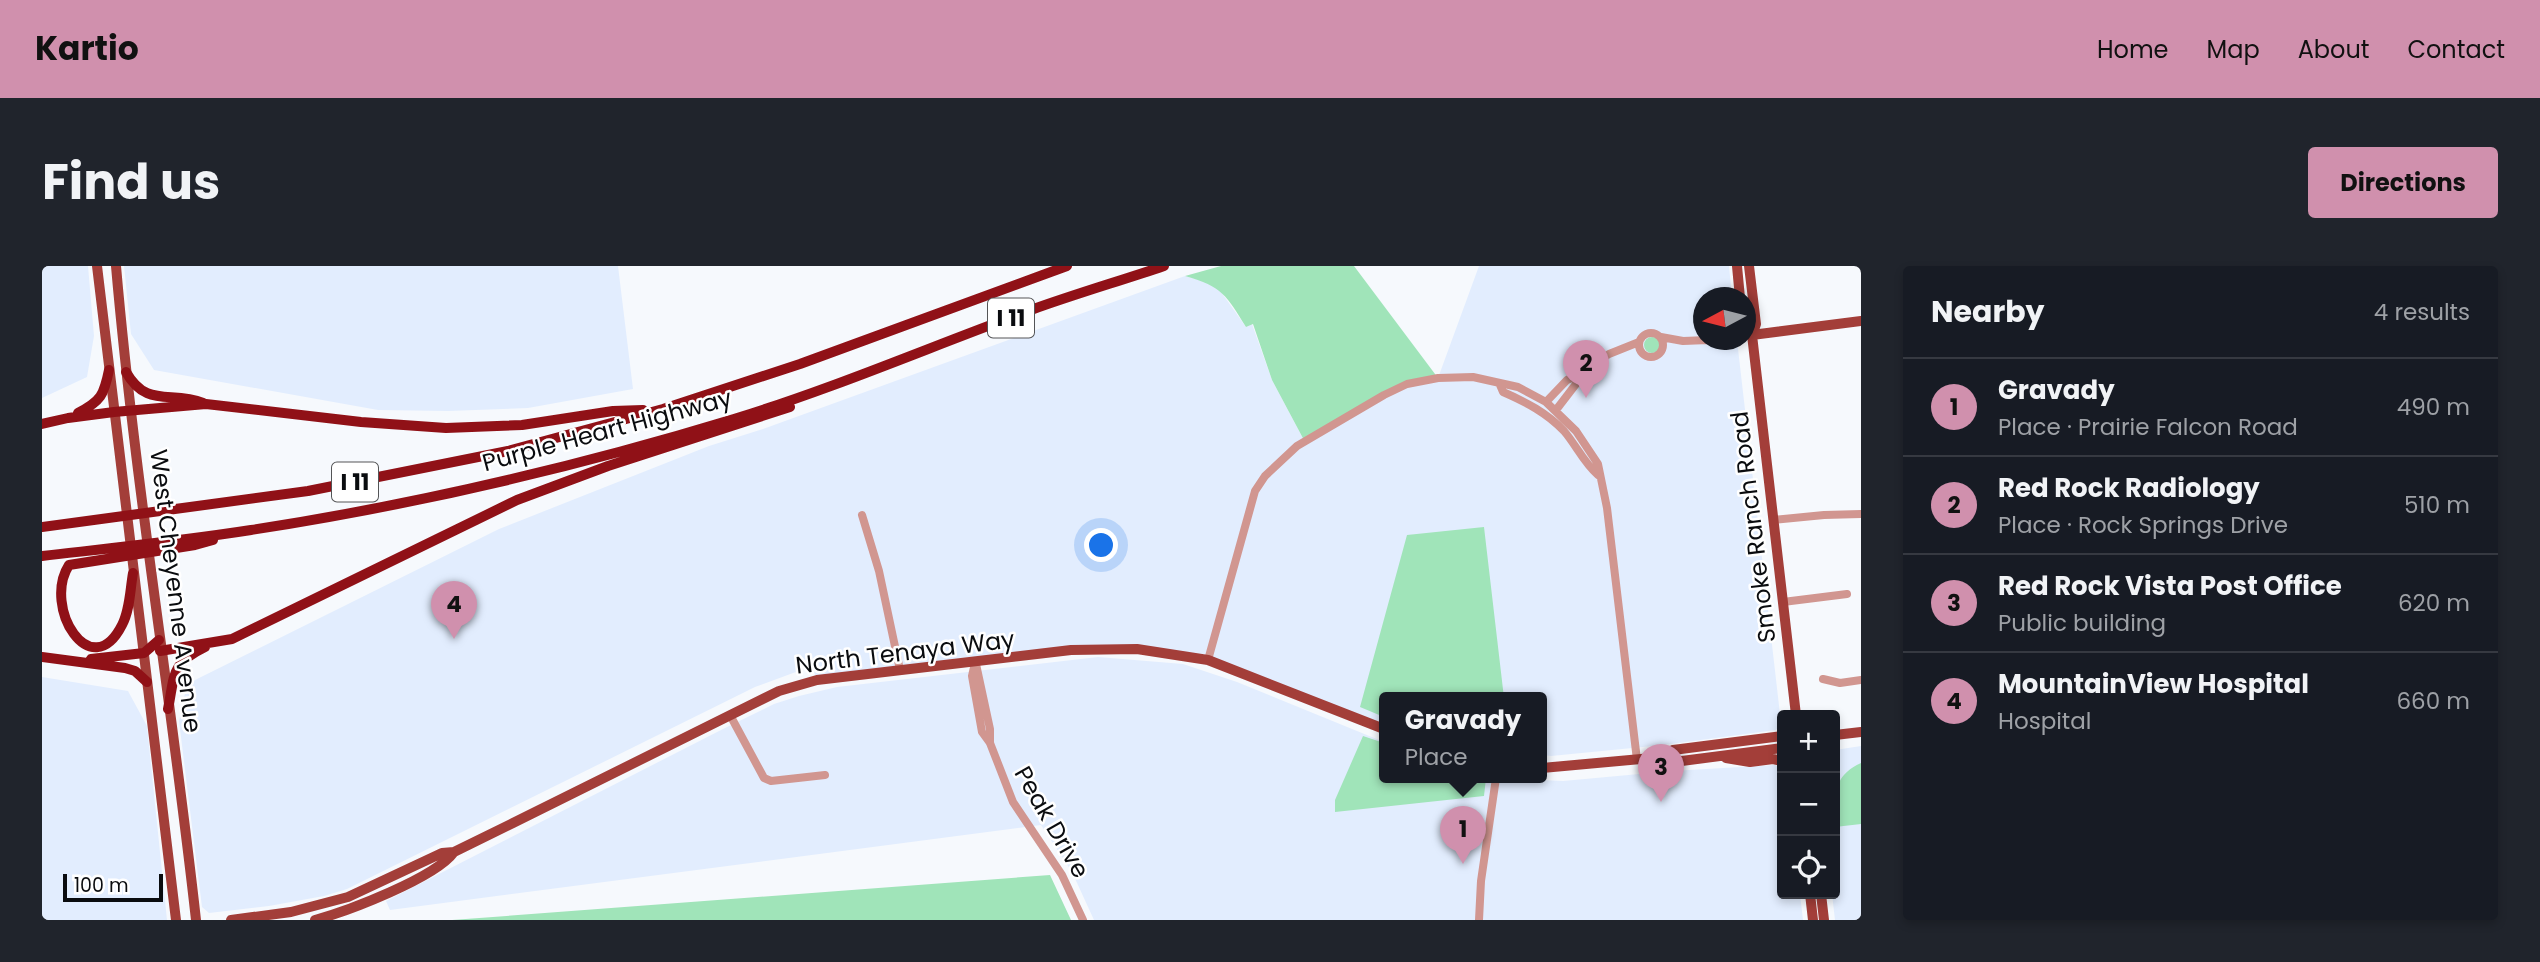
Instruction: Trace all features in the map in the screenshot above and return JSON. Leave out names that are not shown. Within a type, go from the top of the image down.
[{"type":"highway","name":"Purple Heart Highway","points":[[42,527],[308,491],[508,451],[663,409],[800,364],[1067,266]]},
{"type":"highway","name":"Purple Heart Highway","points":[[42,556],[250,530],[518,478],[736,418],[859,376],[1031,310],[1164,266]]},
{"type":"highway","points":[[68,418],[100,399],[109,370]]},
{"type":"highway","points":[[126,372],[139,390],[147,395],[158,398],[189,397],[206,404]]},
{"type":"highway","points":[[67,661],[144,653],[160,645],[214,643],[232,639],[517,500],[608,466],[826,395],[859,376]]},
{"type":"highway","points":[[42,424],[114,412],[206,404],[361,422],[446,428],[522,425],[613,411],[663,409]]},
{"type":"highway","points":[[52,578],[69,565],[81,562],[195,545],[250,530]]},
{"type":"highway","points":[[62,639],[79,646],[91,647],[109,640],[117,633],[125,619],[133,573]]},
{"type":"highway","points":[[169,709],[176,667],[188,656],[214,643]]},
{"type":"highway","points":[[42,657],[125,668],[135,671],[147,682]]},
{"type":"main road","name":"West Cheyenne Avenue","points":[[97,266],[176,920]]},
{"type":"main road","name":"West Cheyenne Avenue","points":[[116,266],[126,372],[196,920]]},
{"type":"main road","points":[[1737,266],[1739,287]]},
{"type":"main road","name":"Smoke Ranch Road","points":[[1749,266],[1752,287]]},
{"type":"main road","points":[[1756,332],[1861,321]]},
{"type":"main road","name":"Smoke Ranch Road","points":[[1749,350],[1795,710]]},
{"type":"main road","name":"North Tenaya Way","points":[[232,920],[291,912],[348,897],[442,853],[454,852],[730,715],[797,685],[824,679],[1108,648],[1165,652],[1208,660],[1379,727]]},
{"type":"main road","points":[[1840,734],[1861,732]]},
{"type":"main road","points":[[1547,768],[1663,757],[1673,750],[1777,737]]},
{"type":"main road","points":[[1663,757],[1674,762],[1777,749]]},
{"type":"main road","points":[[1718,756],[1750,762],[1777,760]]},
{"type":"main road","name":"North Tenaya Way","points":[[315,920],[345,911],[401,886],[446,863],[454,852]]},
{"type":"main road","points":[[1811,899],[1813,920]]},
{"type":"main road","points":[[1822,899],[1824,920]]},
{"type":"street","points":[[1546,402],[1567,380],[1609,354],[1640,346],[1647,333],[1682,341],[1693,341]]},
{"type":"street","points":[[1661,337],[1663,349]]},
{"type":"street","points":[[1640,346],[1646,356],[1654,357],[1663,349],[1682,341]]},
{"type":"street","points":[[1556,410],[1576,384],[1576,376]]},
{"type":"street","points":[[1208,660],[1255,491],[1284,456],[1384,395],[1407,384],[1438,378],[1473,377],[1500,385],[1506,383],[1546,402],[1556,410],[1588,447],[1598,464],[1598,475],[1607,508],[1637,760]]},
{"type":"street","points":[[1500,385],[1503,392],[1541,411],[1563,430],[1598,475]]},
{"type":"street","points":[[1773,520],[1861,514]]},
{"type":"street","points":[[862,515],[882,582],[900,670]]},
{"type":"street","points":[[1783,603],[1847,594]]},
{"type":"street","name":"Peak Drive","points":[[975,663],[990,729],[990,743],[1013,802],[1062,875],[1083,920]]},
{"type":"street","points":[[1823,679],[1840,683],[1861,680]]},
{"type":"street","points":[[730,715],[764,778],[771,781],[825,775]]},
{"type":"street","points":[[1479,920],[1495,783]]},
{"type":"shaded area","points":[[42,266],[88,266],[94,336],[87,377],[42,398]]},
{"type":"shaded area","points":[[124,266],[618,266],[633,389],[528,408],[378,410],[154,370],[131,334]]},
{"type":"shaded area","points":[[1479,266],[1729,266],[1731,287],[1693,287],[1693,350],[1738,350],[1780,710],[1777,710],[1776,730],[1551,756],[1547,756],[1547,692],[1379,692],[1379,726],[1185,655],[1108,648],[817,680],[812,666],[755,687],[347,889],[269,906],[209,913],[202,907],[179,721],[187,684],[499,529],[709,446],[763,429],[1185,276],[1219,289],[1246,327],[1252,324],[1272,380],[1305,442],[1384,395],[1438,378]]},
{"type":"shaded area","points":[[1098,657],[1183,664],[1237,682],[1379,740],[1379,783],[1547,783],[1547,780],[1775,765],[1777,899],[1801,899],[1803,920],[1094,920],[1072,872],[1041,825],[390,910],[386,901],[723,729],[774,704],[837,687]]},
{"type":"shaded area","points":[[42,677],[128,691],[147,726],[167,920],[42,920]]},
{"type":"shaded area","points":[[1861,746],[1861,920],[1835,920],[1833,899],[1840,899],[1840,749]]},
{"type":"green space","points":[[1221,266],[1354,266],[1438,378],[1407,384],[1305,442],[1272,380],[1253,324],[1246,327],[1228,300],[1216,289],[1185,276]]},
{"type":"green space","points":[[1652,337],[1658,339],[1658,351],[1652,353],[1646,351],[1644,345],[1646,339]]},
{"type":"green space","points":[[1484,527],[1503,692],[1379,692],[1379,715],[1360,707],[1407,535]]},
{"type":"green space","points":[[1363,736],[1379,741],[1379,783],[1485,783],[1484,796],[1335,812],[1335,800]]},
{"type":"green space","points":[[1861,763],[1861,824],[1840,826],[1840,781]]},
{"type":"green space","points":[[1050,875],[1071,920],[452,920]]},
{"type":"place","name":"Red Rock Radiology","points":[[1586,398]]},
{"type":"place","name":"MountainView Hospital","points":[[454,639]]},
{"type":"place","name":"Red Rock Vista Post Office","points":[[1661,802]]},
{"type":"place","name":"Gravady","points":[[1463,864]]}]
